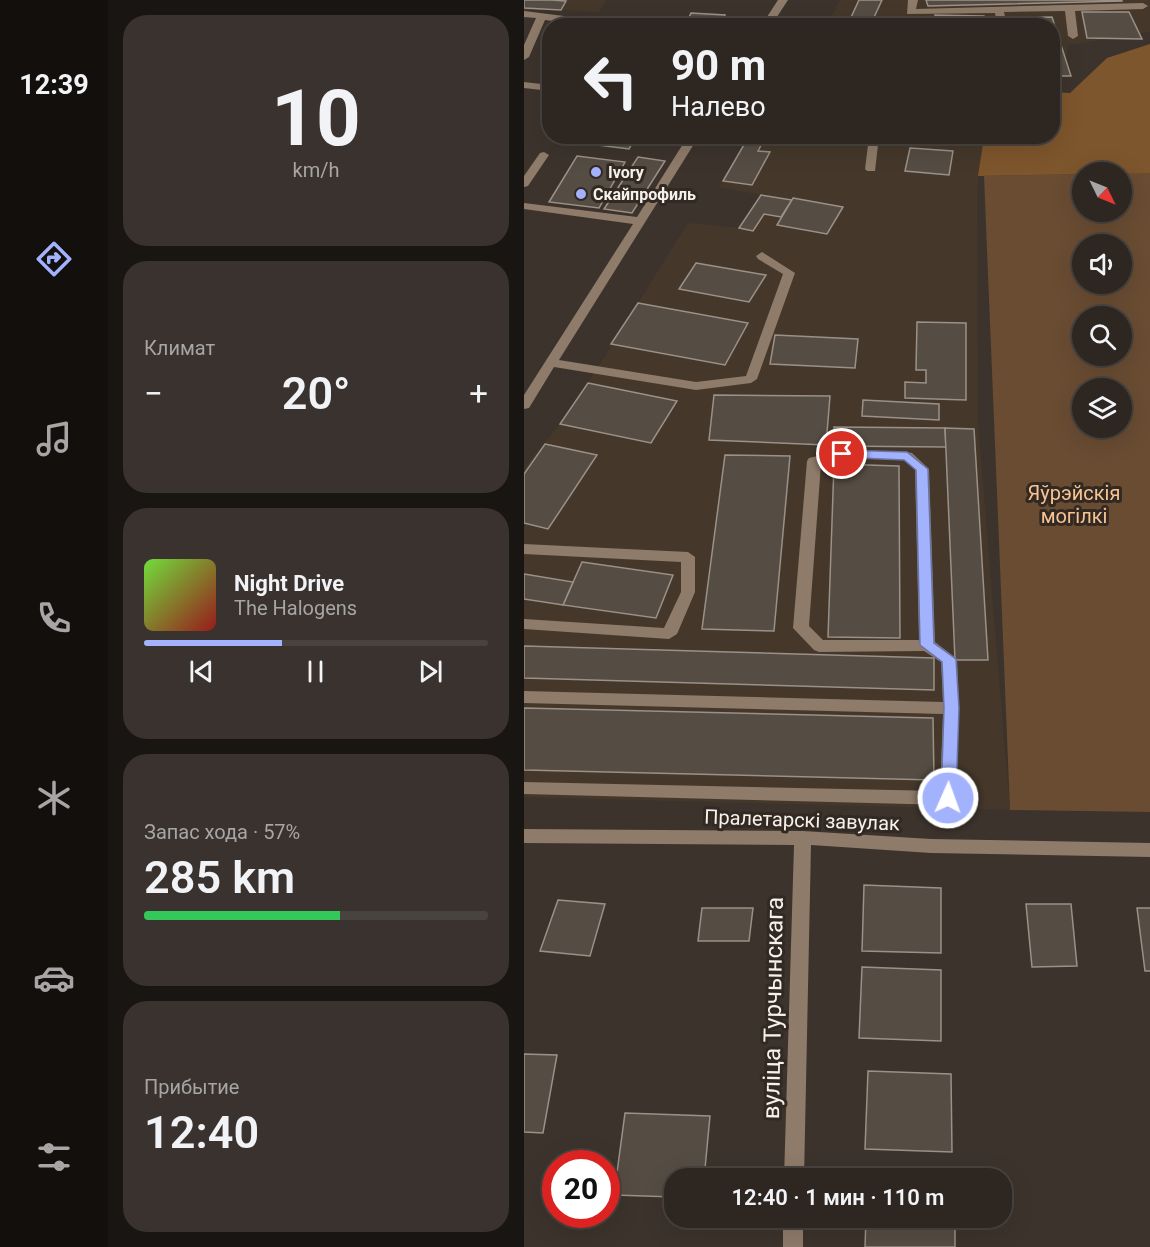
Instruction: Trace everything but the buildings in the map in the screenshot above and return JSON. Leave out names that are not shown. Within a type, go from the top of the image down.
[{"type":"street","points":[[771,18],[783,0]]},
{"type":"street","points":[[913,0],[910,12],[1070,8],[1142,3],[1147,16]]},
{"type":"street","points":[[1070,8],[1073,36]]},
{"type":"street","points":[[999,10],[1000,18]]},
{"type":"street","points":[[929,12],[930,18]]},
{"type":"street","points":[[524,14],[563,18]]},
{"type":"street","points":[[524,57],[542,15]]},
{"type":"street","points":[[524,85],[542,87]]},
{"type":"street","points":[[524,405],[689,144]]},
{"type":"street","points":[[870,169],[873,144]]},
{"type":"street","points":[[524,184],[544,154]]},
{"type":"street","points":[[524,206],[640,221]]},
{"type":"street","points":[[552,363],[696,386],[751,379],[789,273],[762,256]]},
{"type":"street","points":[[524,788],[948,798],[951,708],[949,659],[927,645],[819,646],[800,628],[814,461],[842,454],[907,456],[922,469],[927,645]]},
{"type":"street","points":[[524,549],[688,557],[688,592],[669,634],[524,624]]},
{"type":"street","points":[[524,697],[951,708]]},
{"type":"street","name":"Пралетарскі завулак","points":[[524,836],[803,838],[931,846],[1151,850]]},
{"type":"street","name":"вуліца Турчынскага","points":[[794,1168],[803,838]]},
{"type":"street","points":[[793,1228],[793,1247]]},
{"type":"shaded area","points":[[524,0],[606,0],[599,12],[530,8],[524,21]]},
{"type":"shaded area","points":[[840,0],[1150,0],[1150,32],[1069,45],[1060,85],[1060,18],[830,18]]},
{"type":"shaded area","points":[[1150,44],[1150,173],[1132,173],[1132,162],[1072,162],[1072,174],[978,176],[983,144],[1060,144],[1060,92],[1070,93],[1107,58]]},
{"type":"shaded area","points":[[745,144],[983,144],[977,189],[978,423],[1010,810],[524,797],[524,468],[560,424],[588,383],[688,223],[740,228],[761,195],[719,187]]},
{"type":"green space","name":"Яўрэйскія могілкі","points":[[1132,173],[1150,173],[1150,812],[1010,810],[984,176],[1072,174],[1072,222],[1132,222]]},
{"type":"place","name":"Ivory","points":[[596,172]]},
{"type":"place","name":"Скайпрофиль","points":[[581,194]]},
{"type":"route","points":[[842,454],[907,456],[922,469],[927,645],[949,659],[951,708],[948,798]]}]
